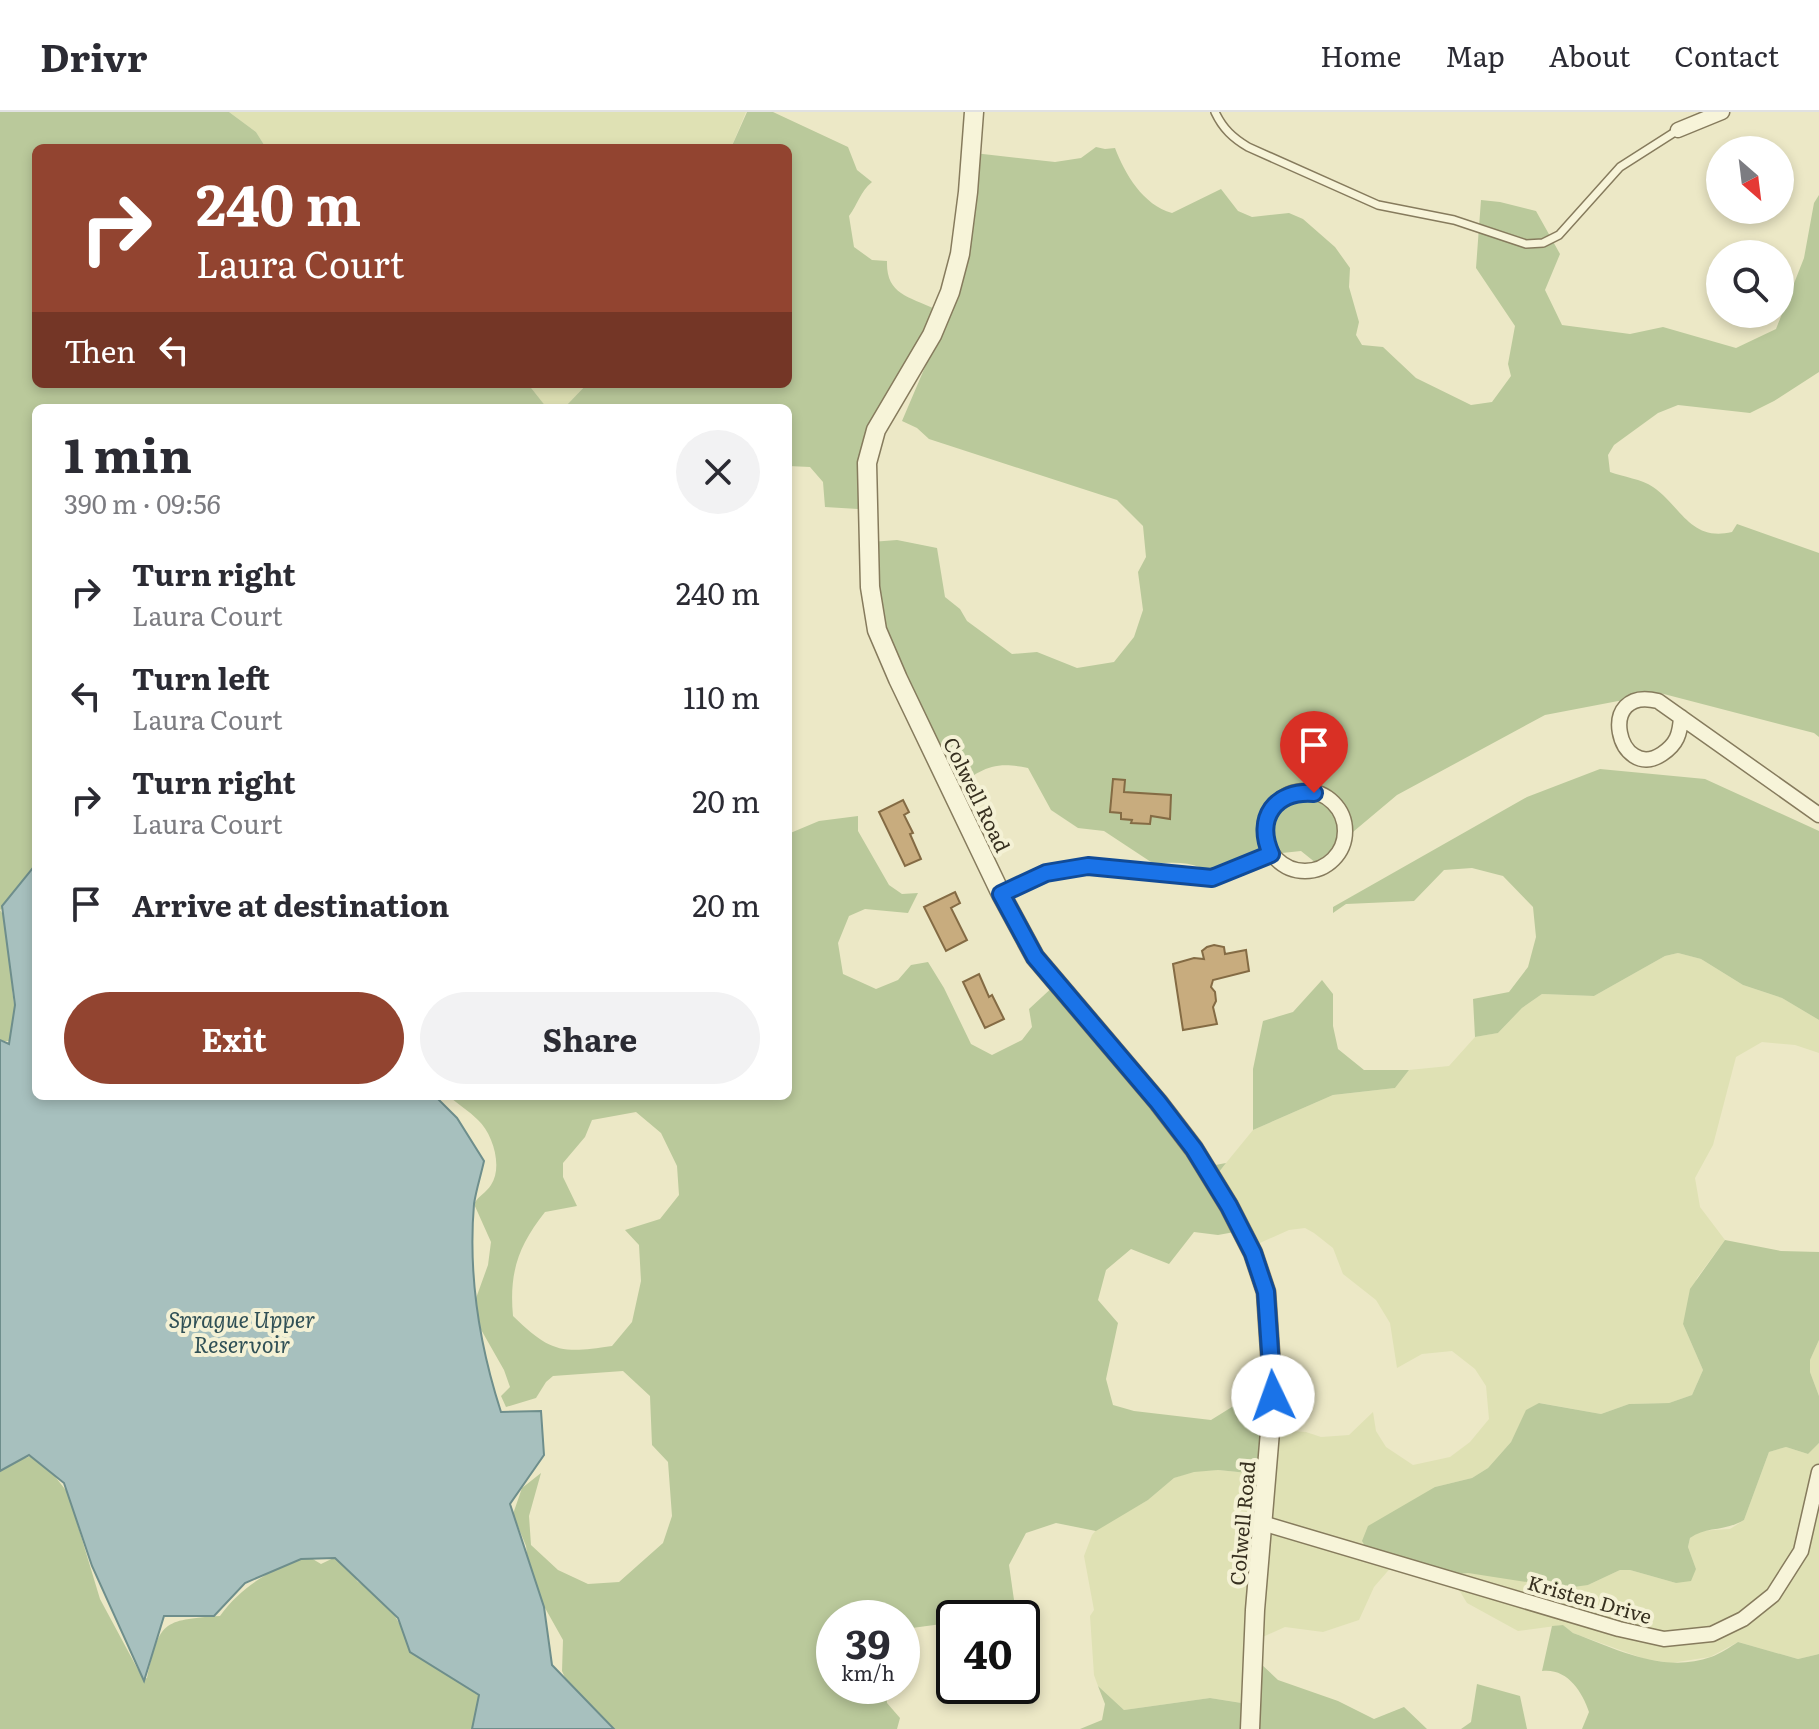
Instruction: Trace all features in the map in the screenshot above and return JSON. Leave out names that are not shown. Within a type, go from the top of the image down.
[{"type":"street","name":"Colwell Road","points":[[974,112],[968,192],[954,279],[932,335],[895,393],[876,430],[867,463],[870,587],[877,630],[1001,894],[1035,957],[1194,1149],[1253,1253],[1266,1292],[1273,1396],[1250,1729]]},
{"type":"street","points":[[1678,130],[1722,112]]},
{"type":"street","points":[[1681,717],[1680,735],[1671,748],[1657,757],[1643,758],[1632,754],[1619,735],[1624,710],[1632,702],[1646,698],[1658,701],[1681,717],[1819,815]]},
{"type":"street","points":[[1314,793],[1327,798],[1337,807],[1345,832],[1342,844],[1327,864],[1316,870],[1291,869],[1271,854],[1266,842],[1268,815],[1276,803],[1287,795],[1314,793]]},
{"type":"street","points":[[1001,894],[1046,873],[1088,866],[1212,878],[1271,854]]},
{"type":"street","name":"Kristen Drive","points":[[1262,1523],[1619,1629],[1664,1639],[1712,1634],[1743,1619],[1773,1595],[1801,1551],[1819,1472]]},
{"type":"lane","points":[[1215,112],[1233,138],[1248,147],[1378,205],[1454,220],[1526,244],[1543,243],[1559,235],[1620,167],[1678,130]]},
{"type":"green space","points":[[0,112],[229,112],[256,132],[264,144],[32,144],[32,388],[531,388],[544,404],[32,404],[32,884],[28,890],[0,910]]},
{"type":"green space","points":[[229,112],[746,112],[733,144],[264,144],[256,132]]},
{"type":"green space","points":[[747,112],[773,112],[848,147],[857,170],[872,182],[849,216],[854,247],[872,260],[887,261],[890,281],[900,292],[935,309],[920,348],[867,436],[858,464],[858,509],[825,507],[823,482],[810,467],[792,466],[792,404],[568,404],[583,388],[792,388],[792,144],[733,144]]},
{"type":"green space","points":[[1096,147],[1115,148],[1136,187],[1152,203],[1172,213],[1221,189],[1238,211],[1252,217],[1289,213],[1303,219],[1335,247],[1350,268],[1349,287],[1359,322],[1356,335],[1362,345],[1383,347],[1416,378],[1471,405],[1492,402],[1511,376],[1508,364],[1515,326],[1476,268],[1481,200],[1536,211],[1560,254],[1545,290],[1562,325],[1630,334],[1663,327],[1736,348],[1776,328],[1794,328],[1794,283],[1804,258],[1814,203],[1819,195],[1819,372],[1750,413],[1678,405],[1658,413],[1614,445],[1608,455],[1610,472],[1649,484],[1687,520],[1706,532],[1732,532],[1737,524],[1819,553],[1819,737],[1814,733],[1660,693],[1545,715],[1397,795],[1316,863],[1301,851],[1263,855],[1230,881],[1193,865],[1154,864],[1104,831],[1078,828],[1051,810],[1028,768],[1005,765],[987,768],[952,790],[890,662],[871,542],[897,540],[937,548],[945,597],[960,609],[967,621],[1012,654],[1037,652],[1077,668],[1114,662],[1134,637],[1143,610],[1138,572],[1146,557],[1143,526],[1117,500],[929,439],[917,428],[902,421],[928,360],[974,153],[1055,162],[1081,158]]},
{"type":"green space","points":[[531,388],[583,388],[568,404],[544,404]]},
{"type":"green space","points":[[1600,769],[1705,779],[1819,831],[1819,1020],[1782,998],[1743,985],[1701,959],[1678,953],[1665,956],[1594,996],[1542,994],[1522,1008],[1498,1033],[1475,1037],[1473,999],[1509,992],[1528,967],[1536,937],[1533,907],[1503,876],[1472,868],[1444,870],[1414,901],[1346,904],[1333,913],[1333,907],[1527,797]]},
{"type":"green space","points":[[858,816],[858,831],[889,885],[902,894],[918,893],[908,913],[865,909],[849,916],[838,943],[843,974],[876,989],[898,980],[911,965],[928,962],[971,1044],[992,1055],[1022,1040],[1032,1027],[1029,1009],[1056,984],[1205,1167],[1226,1163],[1215,1177],[1240,1231],[1218,1235],[1194,1232],[1169,1264],[1131,1249],[1106,1270],[1098,1300],[1118,1323],[1106,1379],[1113,1405],[1134,1411],[1211,1420],[1248,1397],[1273,1400],[1268,1475],[1218,1470],[1194,1472],[1174,1478],[1148,1500],[1096,1531],[1056,1523],[1026,1533],[1009,1565],[1014,1600],[936,1600],[936,1625],[920,1627],[920,1600],[816,1600],[816,1704],[888,1704],[900,1718],[897,1729],[602,1729],[570,1689],[562,1671],[563,1640],[531,1583],[526,1546],[513,1514],[522,1488],[541,1473],[529,1516],[531,1545],[558,1570],[588,1584],[619,1582],[663,1543],[672,1516],[668,1462],[652,1445],[650,1396],[623,1371],[553,1376],[536,1398],[506,1407],[501,1396],[510,1387],[504,1370],[471,1312],[488,1265],[491,1242],[474,1204],[495,1178],[495,1151],[483,1126],[453,1100],[792,1100],[792,832],[819,821]],"holes":[[[636,1112],[661,1133],[677,1166],[679,1195],[660,1219],[625,1230],[639,1245],[641,1281],[632,1322],[612,1346],[580,1350],[557,1348],[537,1337],[513,1316],[514,1273],[528,1237],[545,1212],[577,1206],[563,1177],[563,1163],[585,1137],[592,1120]]]},
{"type":"green space","points":[[0,910],[25,948],[15,962],[12,974],[16,1022],[13,1041],[0,1041]]},
{"type":"green space","points":[[1678,953],[1701,959],[1743,985],[1782,998],[1819,1020],[1819,1053],[1795,1045],[1762,1042],[1736,1057],[1713,1145],[1695,1178],[1700,1207],[1725,1240],[1697,1278],[1683,1324],[1703,1370],[1692,1395],[1669,1403],[1629,1404],[1601,1414],[1540,1403],[1527,1410],[1511,1442],[1488,1468],[1472,1478],[1435,1487],[1393,1565],[1374,1587],[1359,1620],[1323,1632],[1285,1627],[1256,1640],[1249,1704],[1210,1698],[1124,1710],[1098,1686],[1094,1675],[1090,1616],[1094,1610],[1084,1556],[1098,1528],[1148,1500],[1174,1478],[1194,1471],[1268,1475],[1277,1430],[1306,1432],[1321,1437],[1349,1435],[1373,1412],[1376,1431],[1386,1447],[1413,1465],[1450,1457],[1470,1442],[1489,1419],[1486,1386],[1475,1369],[1452,1351],[1422,1354],[1397,1368],[1390,1323],[1376,1300],[1343,1274],[1333,1248],[1314,1233],[1305,1228],[1289,1230],[1251,1247],[1215,1177],[1253,1130],[1333,1095],[1395,1088],[1409,1070],[1449,1066],[1475,1037],[1498,1033],[1522,1008],[1542,994],[1594,996],[1665,956]]},
{"type":"green space","points":[[1322,980],[1333,994],[1333,1026],[1338,1049],[1364,1070],[1409,1070],[1395,1088],[1333,1095],[1253,1130],[1253,1069],[1263,1021],[1293,1012]]},
{"type":"green space","points":[[1725,1240],[1781,1251],[1819,1252],[1819,1340],[1810,1360],[1810,1372],[1819,1396],[1819,1443],[1808,1454],[1786,1447],[1769,1452],[1744,1520],[1690,1538],[1688,1547],[1696,1569],[1691,1581],[1676,1583],[1620,1570],[1588,1585],[1566,1588],[1468,1573],[1450,1575],[1368,1551],[1362,1541],[1368,1526],[1435,1487],[1472,1478],[1488,1468],[1511,1442],[1526,1410],[1539,1403],[1601,1414],[1629,1404],[1669,1403],[1692,1395],[1703,1370],[1683,1324],[1690,1289]]},
{"type":"green space","points":[[1819,1340],[1819,1396],[1810,1372],[1810,1360]]},
{"type":"green space","points":[[1819,1443],[1819,1654],[1798,1659],[1738,1642],[1710,1657],[1671,1663],[1645,1659],[1573,1633],[1563,1625],[1518,1631],[1467,1603],[1450,1575],[1468,1573],[1588,1585],[1620,1570],[1630,1570],[1676,1583],[1696,1569],[1688,1547],[1690,1538],[1699,1531],[1730,1529],[1744,1520],[1769,1452],[1786,1447],[1808,1454]]},
{"type":"green space","points":[[32,1456],[46,1465],[68,1493],[100,1599],[143,1679],[147,1678],[156,1645],[166,1628],[186,1620],[220,1616],[258,1580],[306,1555],[321,1564],[346,1552],[357,1581],[386,1601],[419,1657],[467,1671],[486,1701],[475,1729],[0,1729],[0,1465]]},
{"type":"green space","points":[[1563,1625],[1573,1633],[1606,1646],[1658,1661],[1693,1662],[1714,1656],[1738,1642],[1798,1659],[1819,1654],[1819,1729],[1582,1729],[1589,1712],[1578,1689],[1559,1673],[1542,1671],[1552,1626]]},
{"type":"green space","points":[[1261,1664],[1278,1680],[1338,1701],[1374,1719],[1404,1707],[1427,1729],[1080,1729],[1102,1720],[1105,1704],[1098,1686],[1124,1710],[1210,1698],[1248,1704]]},
{"type":"green space","points":[[1477,1684],[1520,1696],[1527,1729],[1461,1729],[1471,1722]]},
{"type":"water","name":"Sprague Upper Reservoir","points":[[32,869],[32,1100],[439,1100],[457,1118],[484,1161],[474,1204],[474,1283],[481,1335],[493,1386],[501,1412],[541,1411],[544,1455],[510,1504],[544,1607],[552,1665],[614,1729],[472,1729],[479,1695],[410,1652],[398,1618],[335,1558],[301,1559],[245,1583],[214,1616],[164,1616],[144,1681],[92,1566],[64,1483],[29,1455],[0,1471],[0,1040],[9,1044],[15,1005],[2,906]]},
{"type":"building","points":[[1113,779],[1125,780],[1124,792],[1171,795],[1170,819],[1151,816],[1150,824],[1131,823],[1132,820],[1121,819],[1121,813],[1110,812]]},
{"type":"building","points":[[903,800],[909,812],[904,815],[921,859],[905,866],[879,812]]},
{"type":"building","points":[[955,892],[960,903],[951,908],[967,940],[946,951],[924,907]]},
{"type":"building","points":[[1214,945],[1224,947],[1225,954],[1246,950],[1249,971],[1213,980],[1211,987],[1215,992],[1213,1007],[1217,1024],[1183,1030],[1173,964],[1194,958],[1204,959],[1202,951]]},
{"type":"building","points":[[979,974],[989,997],[992,995],[1004,1019],[985,1028],[963,982]]},
{"type":"route","points":[[1273,1396],[1266,1292],[1253,1253],[1229,1206],[1194,1149],[1158,1102],[1035,957],[1001,894],[1046,873],[1088,866],[1212,878],[1271,854],[1265,828],[1268,815],[1276,803],[1287,795],[1314,793]]}]
